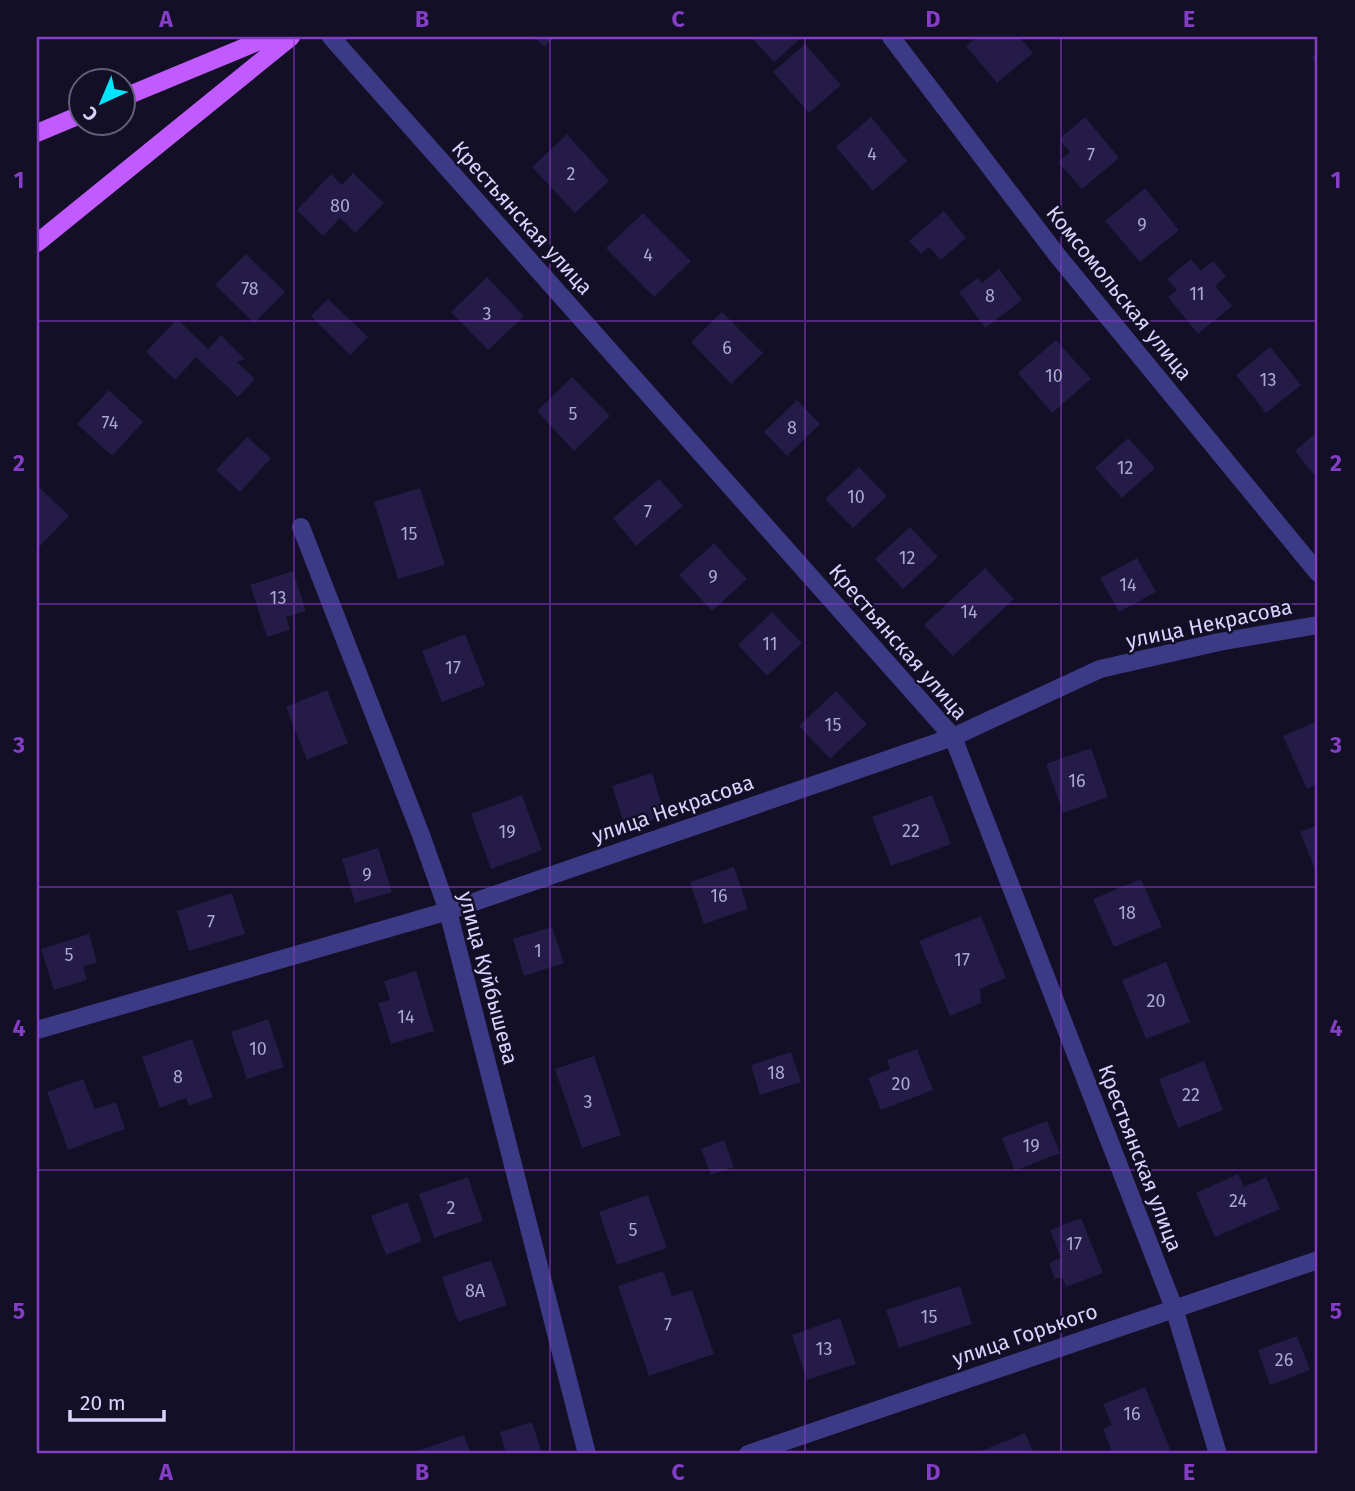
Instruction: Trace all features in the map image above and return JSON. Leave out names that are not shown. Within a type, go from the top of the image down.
[{"type":"main road","points":[[136,92],[269,37]]},
{"type":"main road","points":[[37,243],[291,37]]},
{"type":"main road","points":[[37,133],[66,121]]},
{"type":"street","name":"Крестьянская улица","points":[[331,37],[953,737],[1174,1308],[1218,1454]]},
{"type":"street","name":"Комсомольская улица","points":[[891,37],[1057,255],[1318,573]]},
{"type":"street","name":"улица Куйбышева","points":[[301,527],[448,911],[587,1454]]},
{"type":"street","name":"улица Некрасова","points":[[37,1030],[448,911],[953,737],[1100,670],[1219,642],[1318,625]]},
{"type":"street","name":"улица Горького","points":[[748,1454],[1318,1260]]},
{"type":"building","points":[[533,37],[554,37],[545,47]]},
{"type":"building","points":[[751,37],[802,37],[774,62]]},
{"type":"building","points":[[977,37],[1019,37],[1033,53],[997,83],[966,46]]},
{"type":"building","points":[[805,44],[841,85],[809,113],[773,72]]},
{"type":"building","points":[[1318,53],[1318,68],[1312,57]]},
{"type":"building","points":[[871,117],[907,161],[873,191],[836,147]]},
{"type":"building","points":[[1085,117],[1119,158],[1082,189],[1058,162],[1070,152],[1059,139]]},
{"type":"building","points":[[567,134],[609,181],[575,213],[532,167]]},
{"type":"building","points":[[353,173],[384,203],[355,233],[340,218],[323,236],[297,210],[331,174],[342,185]]},
{"type":"building","points":[[1145,188],[1179,230],[1140,262],[1105,221]]},
{"type":"building","points":[[944,211],[966,238],[941,260],[929,247],[921,254],[909,241]]},
{"type":"building","points":[[643,213],[691,261],[654,297],[606,248]]},
{"type":"building","points":[[246,254],[285,292],[254,323],[215,285]]},
{"type":"building","points":[[1191,259],[1201,271],[1213,261],[1226,276],[1215,286],[1232,306],[1198,334],[1168,297],[1177,290],[1167,279]]},
{"type":"building","points":[[999,269],[1022,300],[985,328],[959,292],[978,278],[982,283]]},
{"type":"building","points":[[487,277],[524,316],[488,350],[451,312]]},
{"type":"building","points":[[328,299],[368,337],[350,355],[311,316]]},
{"type":"building","points":[[722,312],[763,353],[731,384],[691,342]]},
{"type":"building","points":[[177,319],[208,349],[221,335],[245,359],[237,362],[255,379],[238,397],[196,357],[175,380],[146,352]]},
{"type":"building","points":[[1056,340],[1091,379],[1052,413],[1018,373]]},
{"type":"building","points":[[1270,347],[1301,385],[1266,413],[1236,375]]},
{"type":"building","points":[[572,377],[610,416],[574,451],[537,411]]},
{"type":"building","points":[[109,390],[143,422],[112,456],[77,424]]},
{"type":"building","points":[[797,400],[820,424],[787,456],[764,432]]},
{"type":"building","points":[[1318,431],[1318,480],[1295,451]]},
{"type":"building","points":[[247,437],[271,458],[240,492],[216,470]]},
{"type":"building","points":[[1128,438],[1155,468],[1122,498],[1095,468]]},
{"type":"building","points":[[859,467],[887,496],[853,528],[825,499]]},
{"type":"building","points":[[659,479],[683,506],[636,546],[613,518]]},
{"type":"building","points":[[37,485],[69,516],[38,548],[37,547]]},
{"type":"building","points":[[420,488],[445,565],[398,579],[374,502]]},
{"type":"building","points":[[910,527],[938,557],[903,589],[875,559]]},
{"type":"building","points":[[714,543],[747,579],[712,611],[679,575]]},
{"type":"building","points":[[1137,558],[1156,592],[1119,612],[1100,578]]},
{"type":"building","points":[[985,568],[1014,599],[953,656],[924,625]]},
{"type":"building","points":[[293,571],[306,611],[286,617],[290,630],[267,637],[250,585]]},
{"type":"building","points":[[772,612],[802,643],[767,676],[738,645]]},
{"type":"building","points":[[465,634],[485,685],[442,702],[422,651]]},
{"type":"building","points":[[327,690],[348,743],[307,760],[286,707]]},
{"type":"building","points":[[836,691],[867,724],[830,759],[799,726]]},
{"type":"building","points":[[1318,721],[1318,784],[1307,789],[1283,736]]},
{"type":"building","points":[[1091,748],[1108,797],[1063,813],[1046,764]]},
{"type":"building","points":[[652,773],[665,816],[626,829],[612,786]]},
{"type":"building","points":[[522,795],[542,850],[491,869],[471,814]]},
{"type":"building","points":[[932,795],[951,844],[891,866],[872,817]]},
{"type":"building","points":[[1318,825],[1318,876],[1300,832]]},
{"type":"building","points":[[378,848],[392,892],[355,903],[342,859]]},
{"type":"building","points":[[734,867],[748,909],[704,924],[690,882]]},
{"type":"building","points":[[1141,879],[1162,927],[1114,947],[1093,899]]},
{"type":"building","points":[[232,893],[245,934],[189,951],[177,911]]},
{"type":"building","points":[[981,916],[1006,978],[980,989],[981,1003],[950,1016],[919,941]]},
{"type":"building","points":[[552,927],[564,963],[524,976],[513,939]]},
{"type":"building","points":[[89,934],[97,962],[83,967],[87,980],[54,990],[41,949]]},
{"type":"building","points":[[1166,962],[1190,1022],[1146,1039],[1122,980]]},
{"type":"building","points":[[416,971],[434,1031],[391,1044],[378,1003],[390,1000],[384,981]]},
{"type":"building","points":[[268,1019],[284,1067],[247,1079],[231,1032]]},
{"type":"building","points":[[192,1039],[213,1097],[189,1106],[186,1098],[160,1108],[142,1057]]},
{"type":"building","points":[[917,1049],[933,1090],[881,1110],[868,1078],[890,1069],[887,1060]]},
{"type":"building","points":[[791,1052],[801,1082],[760,1095],[751,1065]]},
{"type":"building","points":[[594,1056],[621,1135],[582,1148],[555,1069]]},
{"type":"building","points":[[1204,1061],[1223,1110],[1178,1128],[1159,1079]]},
{"type":"building","points":[[83,1079],[95,1109],[116,1102],[125,1129],[68,1150],[47,1092]]},
{"type":"building","points":[[1047,1121],[1060,1153],[1015,1171],[1002,1138]]},
{"type":"building","points":[[724,1140],[734,1167],[711,1175],[701,1149]]},
{"type":"building","points":[[1238,1174],[1244,1187],[1266,1177],[1280,1209],[1215,1237],[1196,1193]]},
{"type":"building","points":[[468,1177],[483,1221],[434,1238],[419,1194]]},
{"type":"building","points":[[648,1195],[667,1248],[617,1265],[599,1212]]},
{"type":"building","points":[[407,1202],[422,1241],[386,1255],[371,1216]]},
{"type":"building","points":[[1081,1218],[1103,1273],[1066,1287],[1062,1277],[1055,1279],[1049,1263],[1061,1258],[1050,1230]]},
{"type":"building","points":[[491,1260],[507,1305],[458,1322],[442,1277]]},
{"type":"building","points":[[663,1271],[672,1296],[692,1290],[714,1354],[649,1376],[618,1286]]},
{"type":"building","points":[[960,1286],[972,1324],[899,1348],[886,1310]]},
{"type":"building","points":[[840,1318],[856,1364],[807,1380],[792,1335]]},
{"type":"building","points":[[1297,1336],[1310,1370],[1270,1385],[1258,1350]]},
{"type":"building","points":[[1145,1387],[1172,1454],[1113,1454],[1103,1429],[1112,1425],[1103,1404]]},
{"type":"building","points":[[532,1422],[542,1454],[506,1454],[500,1432]]},
{"type":"building","points":[[1025,1433],[1034,1454],[974,1454]]},
{"type":"building","points":[[464,1435],[471,1454],[414,1452]]}]
